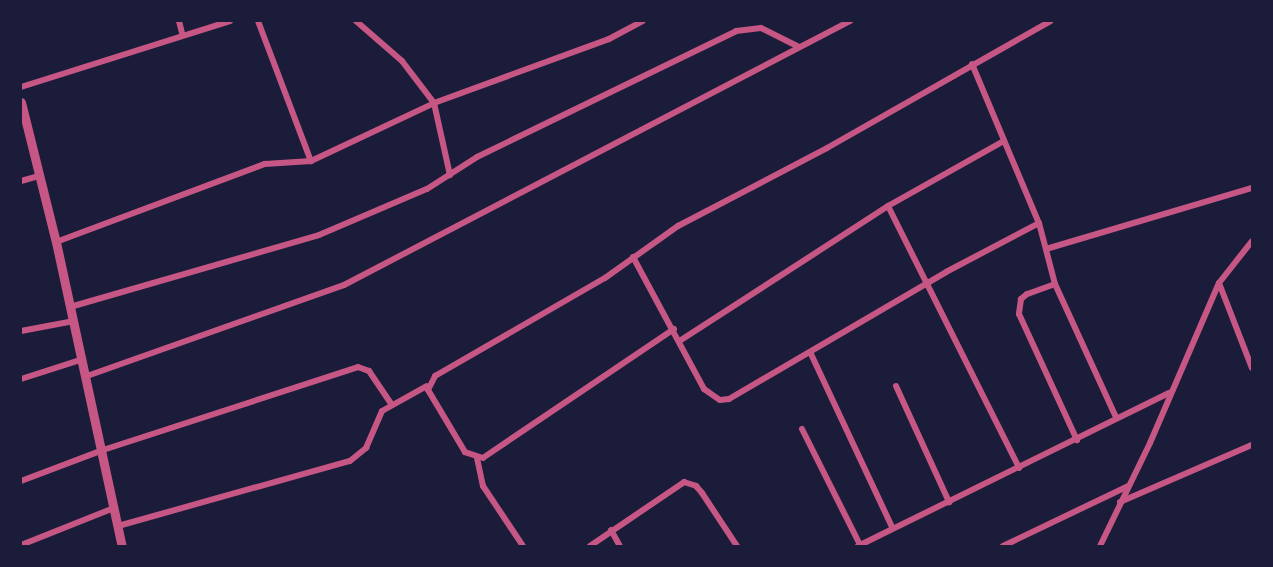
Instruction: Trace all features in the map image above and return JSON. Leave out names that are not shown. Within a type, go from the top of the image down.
[{"type":"street","points":[[179,21],[182,33]]},
{"type":"street","points":[[21,87],[182,33],[230,21]]},
{"type":"street","points":[[258,21],[311,161]]},
{"type":"street","points":[[356,21],[402,61],[434,103],[450,175]]},
{"type":"street","points":[[56,242],[265,164],[311,161],[434,103],[609,39],[643,21]]},
{"type":"street","points":[[87,376],[344,285],[850,21]]},
{"type":"street","points":[[118,526],[350,461],[366,448],[376,416],[427,386],[435,376],[605,278],[678,226],[828,148],[1051,21]]},
{"type":"street","points":[[70,307],[220,267],[319,235],[415,195],[477,157],[736,31],[760,24],[799,47]]},
{"type":"street","points":[[972,64],[1039,223],[1055,284],[1116,417]]},
{"type":"street","points":[[21,102],[22,114],[56,242],[87,376],[122,546]]},
{"type":"street","points":[[681,340],[888,206],[1004,141]]},
{"type":"street","points":[[21,181],[39,176]]},
{"type":"street","points":[[1046,249],[1252,188]]},
{"type":"street","points":[[888,206],[1019,468]]},
{"type":"street","points":[[633,257],[681,340],[704,389],[720,400],[729,399],[811,354],[928,283],[1039,223]]},
{"type":"street","points":[[1100,546],[1150,443],[1169,393],[1219,283],[1252,241]]},
{"type":"street","points":[[1219,283],[1252,368]]},
{"type":"street","points":[[1055,284],[1028,294],[1021,300],[1019,314],[1077,440]]},
{"type":"street","points":[[21,331],[74,321]]},
{"type":"street","points":[[427,386],[451,432],[465,452],[477,458],[495,451],[674,329]]},
{"type":"street","points":[[811,354],[892,527]]},
{"type":"street","points":[[21,379],[82,359]]},
{"type":"street","points":[[21,482],[103,450],[358,367],[369,370],[392,405]]},
{"type":"street","points":[[896,386],[949,502]]},
{"type":"street","points":[[802,429],[859,546],[892,527],[949,502],[1077,440],[1116,417],[1169,393]]},
{"type":"street","points":[[1119,503],[1252,445]]},
{"type":"street","points":[[477,458],[483,486],[523,546]]},
{"type":"street","points":[[590,546],[674,485],[690,483],[702,493],[737,546]]},
{"type":"street","points":[[1003,546],[1128,486]]},
{"type":"street","points":[[21,545],[114,508]]},
{"type":"street","points":[[610,530],[620,546]]}]
